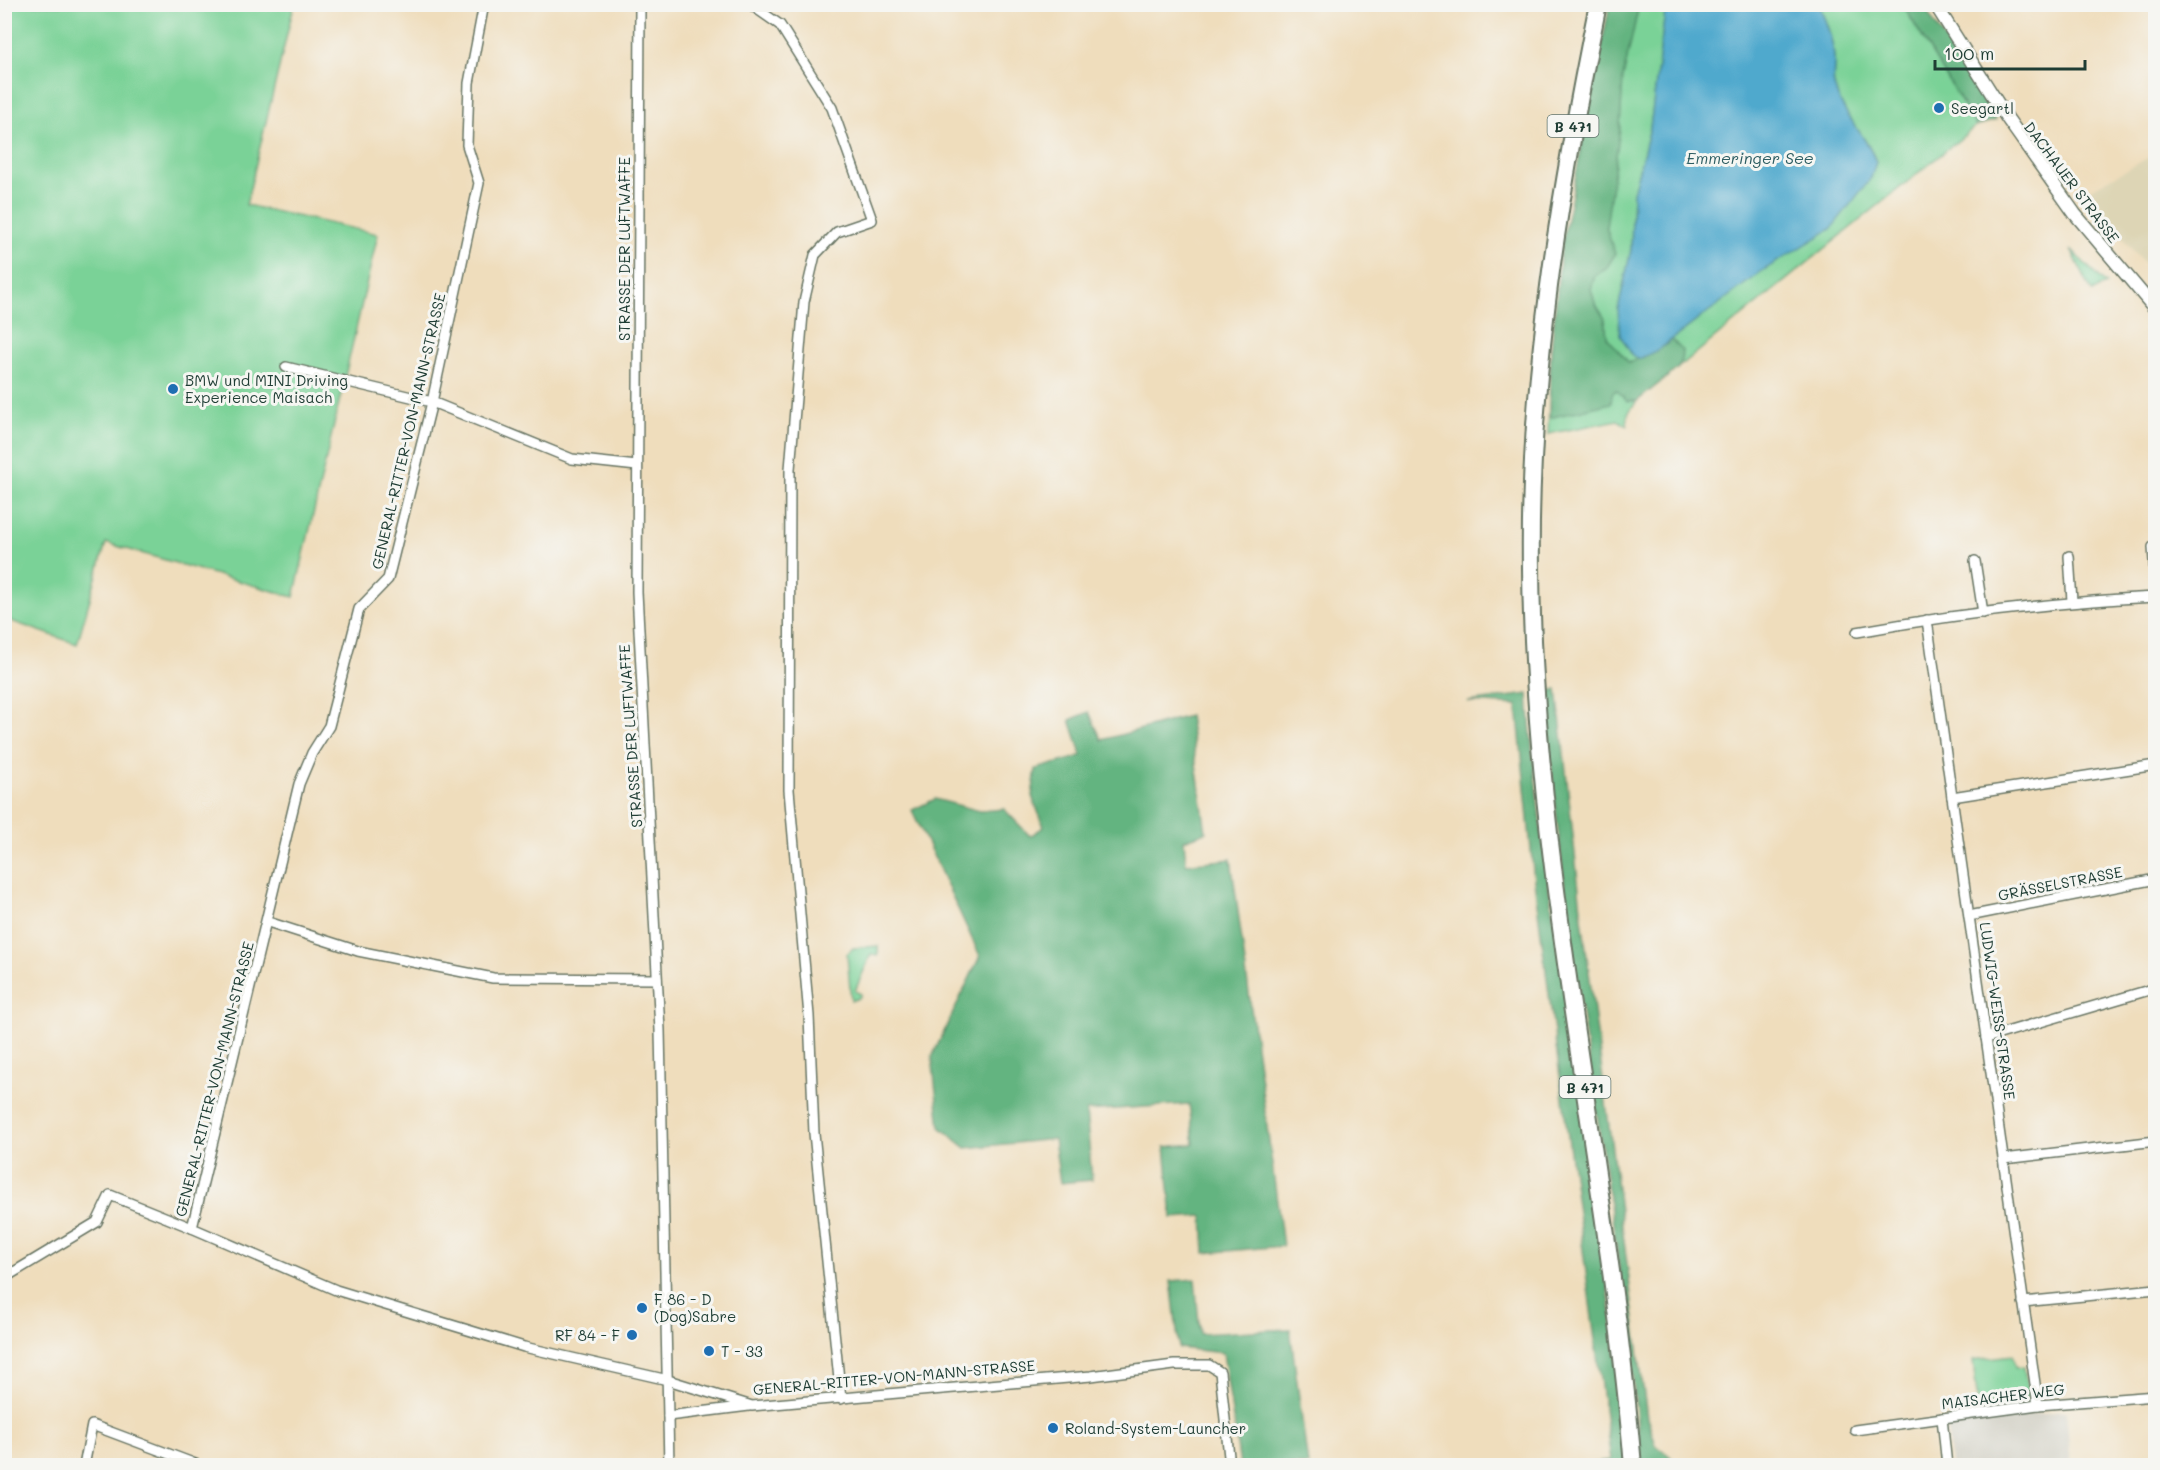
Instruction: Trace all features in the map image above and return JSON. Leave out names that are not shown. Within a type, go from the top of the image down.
[{"type":"highway","name":"B 471","points":[[1598,4],[1573,126],[1552,249],[1540,351],[1533,469],[1531,568],[1536,694],[1550,845],[1614,1296],[1633,1466]]},
{"type":"street","name":"GENERAL-RITTER-VON-MANN-STRASSE","points":[[483,4],[469,83],[466,145],[479,183],[432,402],[388,579],[359,609],[329,726],[312,753],[299,784],[268,922],[192,1228],[336,1290],[524,1347],[668,1380],[752,1406],[841,1400],[1091,1376],[1174,1365],[1209,1365],[1220,1372],[1230,1466]]},
{"type":"street","name":"STRASSE DER LUFTWAFFE","points":[[640,4],[637,466],[639,656],[655,894],[665,1187],[669,1466]]},
{"type":"street","points":[[750,4],[780,25],[832,108],[872,220],[837,232],[815,255],[804,302],[790,469],[789,790],[809,1016],[814,1133],[841,1400]]},
{"type":"street","name":"DACHAUER STRASSE","points":[[1935,4],[2007,118],[2075,214],[2156,310]]},
{"type":"street","points":[[286,367],[432,402],[572,459],[637,466]]},
{"type":"street","points":[[2152,547],[2156,590]]},
{"type":"street","points":[[2069,556],[2072,602]]},
{"type":"street","points":[[1975,561],[1983,613]]},
{"type":"street","points":[[1857,632],[1927,620],[2072,602],[2156,597]]},
{"type":"street","name":"LUDWIG-WEISS-STRASSE","points":[[1927,620],[2038,1406]]},
{"type":"street","points":[[1952,797],[2156,765]]},
{"type":"street","name":"GRÄSSELSTRASSE","points":[[1969,915],[2156,879]]},
{"type":"street","points":[[268,922],[358,951],[493,978],[657,979]]},
{"type":"street","points":[[1986,1038],[2156,988]]},
{"type":"street","points":[[2004,1159],[2156,1141]]},
{"type":"street","points":[[4,1278],[97,1222],[110,1195],[192,1228]]},
{"type":"street","points":[[2023,1302],[2156,1289]]},
{"type":"street","name":"MAISACHER WEG","points":[[1855,1430],[2038,1406],[2156,1396]]},
{"type":"street","points":[[668,1416],[752,1406]]},
{"type":"street","points":[[1942,1418],[1947,1466]]},
{"type":"street","points":[[84,1466],[92,1425],[201,1466]]},
{"type":"shaded area","points":[[2155,154],[2155,275],[2129,246],[2089,190]]},
{"type":"shaded area","points":[[2066,1411],[2071,1465],[1951,1465],[1947,1422]]},
{"type":"green space","name":"BMW und MINI Driving Experience Maisach","points":[[5,5],[294,5],[246,205],[378,234],[294,597],[106,543],[77,644],[5,619]]},
{"type":"green space","points":[[1610,5],[1666,5],[1650,128],[1633,193],[1631,250],[1618,310],[1658,350],[1762,271],[1871,178],[1876,161],[1837,95],[1833,82],[1832,44],[1819,5],[1903,5],[1976,126],[1637,401],[1628,413],[1627,426],[1618,420],[1548,434],[1551,352],[1584,127]]},
{"type":"green space","points":[[1610,5],[1639,5],[1623,77],[1620,128],[1606,227],[1615,254],[1606,269],[1595,275],[1591,289],[1595,303],[1605,319],[1607,337],[1629,363],[1658,350],[1672,340],[1682,350],[1681,363],[1677,369],[1637,401],[1627,401],[1616,390],[1612,394],[1611,403],[1549,418],[1551,352],[1561,249]]},
{"type":"green space","points":[[1903,5],[1923,5],[1996,120],[1976,126]]},
{"type":"green space","points":[[2071,250],[2106,284],[2092,292]]},
{"type":"green space","points":[[1557,689],[1582,918],[1647,1418],[1656,1445],[1671,1457],[1664,1465],[1641,1465],[1620,1272],[1578,983],[1554,789],[1546,692]]},
{"type":"green space","points":[[1528,694],[1544,853],[1603,1248],[1626,1465],[1579,1465],[1611,1461],[1534,881],[1517,705],[1468,702]]},
{"type":"green space","points":[[1089,712],[1102,740],[1189,716],[1206,832],[1184,840],[1186,864],[1231,859],[1283,1246],[1205,1253],[1203,1216],[1172,1218],[1165,1147],[1194,1144],[1189,1104],[1086,1111],[1092,1180],[1060,1183],[1054,1139],[966,1148],[940,1127],[932,1057],[980,956],[912,810],[935,799],[980,811],[1004,809],[1030,836],[1044,827],[1032,796],[1036,769],[1082,756],[1070,720]]},
{"type":"green space","points":[[878,946],[878,956],[871,954],[855,991],[861,994],[859,998],[851,1001],[847,954],[853,948]]},
{"type":"green space","points":[[1195,1279],[1200,1334],[1290,1329],[1308,1465],[1240,1465],[1223,1353],[1179,1348],[1171,1281]]},
{"type":"green space","points":[[2013,1355],[2015,1368],[2024,1367],[2028,1393],[2025,1399],[1978,1405],[1973,1360]]},
{"type":"water","name":"Emmeringer See","points":[[1666,5],[1819,5],[1832,44],[1833,82],[1837,95],[1876,162],[1871,178],[1831,229],[1762,271],[1658,350],[1639,359],[1633,357],[1620,335],[1618,310],[1631,250],[1633,193],[1650,128]]},
{"type":"place","name":"Seegartl","points":[[1939,108]]},
{"type":"place","name":"BMW und MINI Driving Experience Maisach","points":[[173,389]]},
{"type":"place","name":"F 86 - D (Dog)Sabre","points":[[642,1308]]},
{"type":"place","name":"RF 84 - F","points":[[632,1335]]},
{"type":"place","name":"T - 33","points":[[709,1351]]},
{"type":"place","name":"Roland-System-Launcher","points":[[1053,1428]]}]
